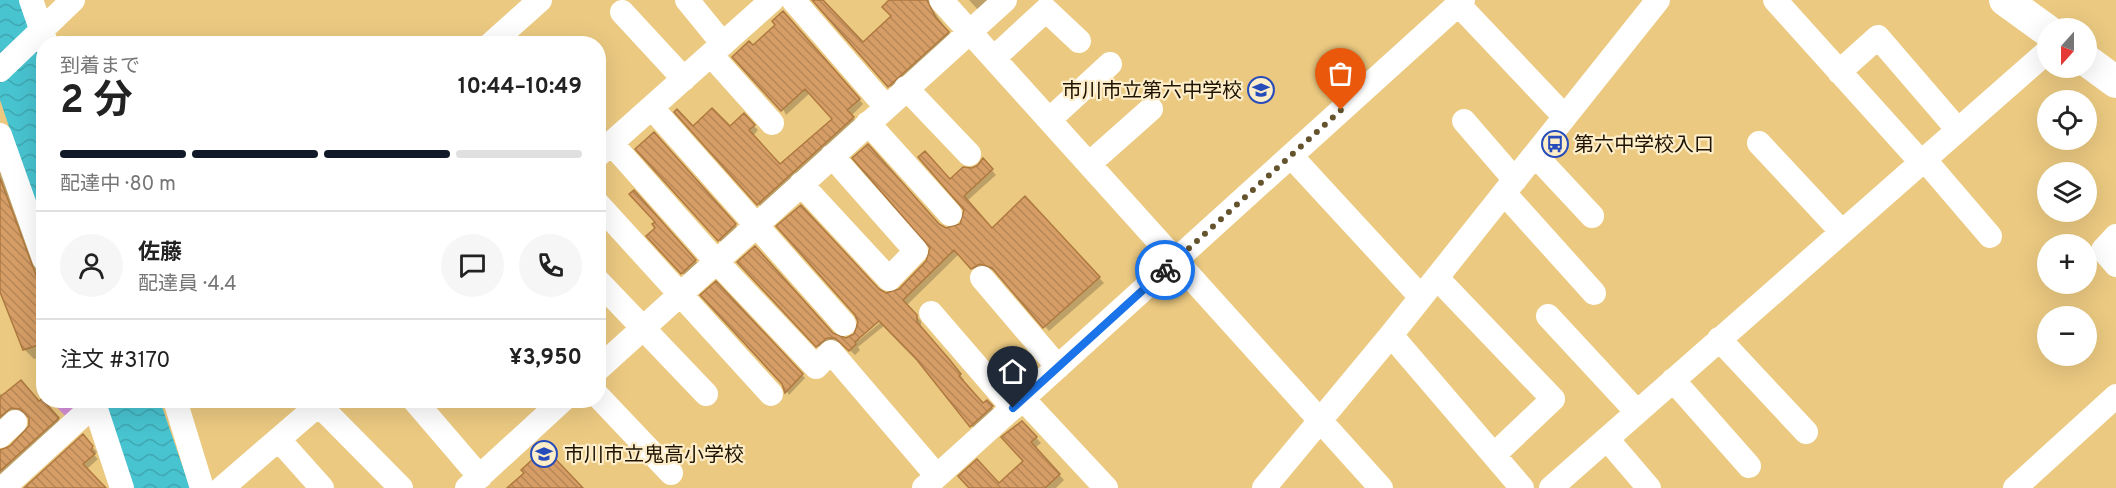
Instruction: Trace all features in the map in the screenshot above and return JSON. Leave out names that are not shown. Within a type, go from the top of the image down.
[{"type":"main road","points":[[2005,0],[2037,22]]},
{"type":"main road","points":[[2097,68],[2116,82]]},
{"type":"street","points":[[31,0],[41,36]]},
{"type":"street","points":[[41,36],[73,0]]},
{"type":"street","points":[[500,36],[540,0]]},
{"type":"street","points":[[687,0],[717,50],[772,123]]},
{"type":"street","points":[[606,148],[772,0]]},
{"type":"street","points":[[793,0],[950,214]]},
{"type":"street","points":[[941,0],[1381,488]]},
{"type":"street","points":[[606,358],[642,329],[1005,0]]},
{"type":"street","points":[[1264,488],[1391,335],[1658,0]]},
{"type":"street","points":[[1774,0],[1990,236]]},
{"type":"street","points":[[606,150],[816,366],[831,352],[931,482],[1461,2],[1565,117]]},
{"type":"street","points":[[994,58],[1046,10],[1079,41]]},
{"type":"street","points":[[622,12],[684,79]]},
{"type":"street","points":[[1839,72],[1878,37],[1958,130]]},
{"type":"street","points":[[0,70],[36,40]]},
{"type":"street","points":[[1551,488],[2037,61]]},
{"type":"street","points":[[1049,120],[1110,64]]},
{"type":"street","points":[[906,88],[969,154]]},
{"type":"street","points":[[652,108],[844,324]]},
{"type":"street","points":[[1089,164],[1151,109]]},
{"type":"street","points":[[1464,121],[1509,187],[1594,293]]},
{"type":"street","points":[[0,135],[36,236]]},
{"type":"street","points":[[1759,143],[1842,232]]},
{"type":"street","points":[[1535,155],[1592,216]]},
{"type":"street","points":[[801,184],[889,279],[916,251],[832,156]]},
{"type":"street","points":[[1291,156],[1421,297]]},
{"type":"street","points":[[606,213],[771,394]]},
{"type":"street","points":[[2116,236],[2103,249],[2116,265]]},
{"type":"street","points":[[982,278],[1058,367]]},
{"type":"street","points":[[1437,278],[1553,399],[1494,455]]},
{"type":"street","points":[[606,290],[706,394]]},
{"type":"street","points":[[931,313],[1018,403],[1106,488]]},
{"type":"street","points":[[1548,316],[1637,412]]},
{"type":"street","points":[[1391,335],[1522,488]]},
{"type":"street","points":[[1719,339],[1806,432]]},
{"type":"street","points":[[1673,380],[1749,465]]},
{"type":"street","points":[[2016,488],[2116,396]]},
{"type":"street","points":[[606,404],[671,473]]},
{"type":"street","points":[[17,483],[89,408]]},
{"type":"street","points":[[96,408],[122,488]]},
{"type":"street","points":[[177,408],[202,488]]},
{"type":"street","points":[[222,488],[316,408]]},
{"type":"street","points":[[327,408],[401,488]]},
{"type":"street","points":[[420,408],[473,482],[554,408]]},
{"type":"street","points":[[1607,439],[1649,488]]},
{"type":"street","points":[[280,441],[322,488]]},
{"type":"shaded area","points":[[58,408],[82,408],[70,421]]},
{"type":"water","points":[[0,0],[21,0],[36,45],[36,206],[0,100]]},
{"type":"water","points":[[105,408],[162,408],[190,488],[133,488]]},
{"type":"building","points":[[812,0],[823,0],[863,42],[891,16],[882,7],[889,0],[927,0],[936,18],[949,32],[888,87]]},
{"type":"building","points":[[783,11],[860,99],[847,110],[854,117],[757,205],[674,112],[677,109],[693,126],[712,108],[730,126],[744,113],[755,125],[749,130],[780,164],[832,119],[805,89],[781,111],[732,57],[749,41],[753,45],[775,25],[772,21]]},
{"type":"building","points":[[654,132],[736,224],[718,241],[635,149]]},
{"type":"building","points":[[868,144],[939,224],[946,228],[960,224],[964,210],[918,157],[925,151],[950,179],[963,167],[972,168],[978,165],[983,158],[993,169],[964,196],[992,228],[1025,196],[1100,277],[1043,328],[992,268],[980,264],[971,269],[954,250],[903,300],[917,315],[917,322],[961,374],[959,376],[983,403],[987,400],[993,406],[970,427],[917,360],[879,321],[855,342],[856,344],[849,351],[835,338],[827,338],[816,347],[737,262],[755,246],[833,333],[846,338],[854,334],[858,322],[855,315],[776,226],[801,205],[879,289],[886,293],[899,289],[926,261],[930,248],[852,158]]},
{"type":"building","points":[[0,178],[36,275],[36,346],[23,350],[0,292]]},
{"type":"building","points":[[634,190],[696,260],[681,274],[646,236],[655,228],[652,224],[655,222],[629,194]]},
{"type":"building","points":[[716,281],[803,374],[785,393],[782,384],[700,295]]},
{"type":"building","points":[[21,380],[36,398],[36,408],[50,408],[59,418],[0,471],[0,450],[10,446],[29,426],[29,418],[20,409],[11,408],[0,417],[0,397]]},
{"type":"building","points":[[1022,421],[1037,437],[1031,442],[1060,474],[1045,488],[969,488],[958,476],[977,459],[999,483],[1023,461],[1001,437]]},
{"type":"building","points":[[83,434],[93,446],[91,450],[95,454],[83,464],[106,488],[24,488]]},
{"type":"building","points":[[545,448],[583,488],[507,488],[524,473],[521,470]]},
{"type":"way so far","points":[[1165,270],[1341,110]]},
{"type":"place","name":"市川市立第六中学校","points":[[1261,90]]},
{"type":"place","name":"第六中学校入口","points":[[1555,144]]},
{"type":"place","name":"市川市立鬼高小学校","points":[[544,454]]},
{"type":"route","points":[[1013,408],[1165,270]]}]
